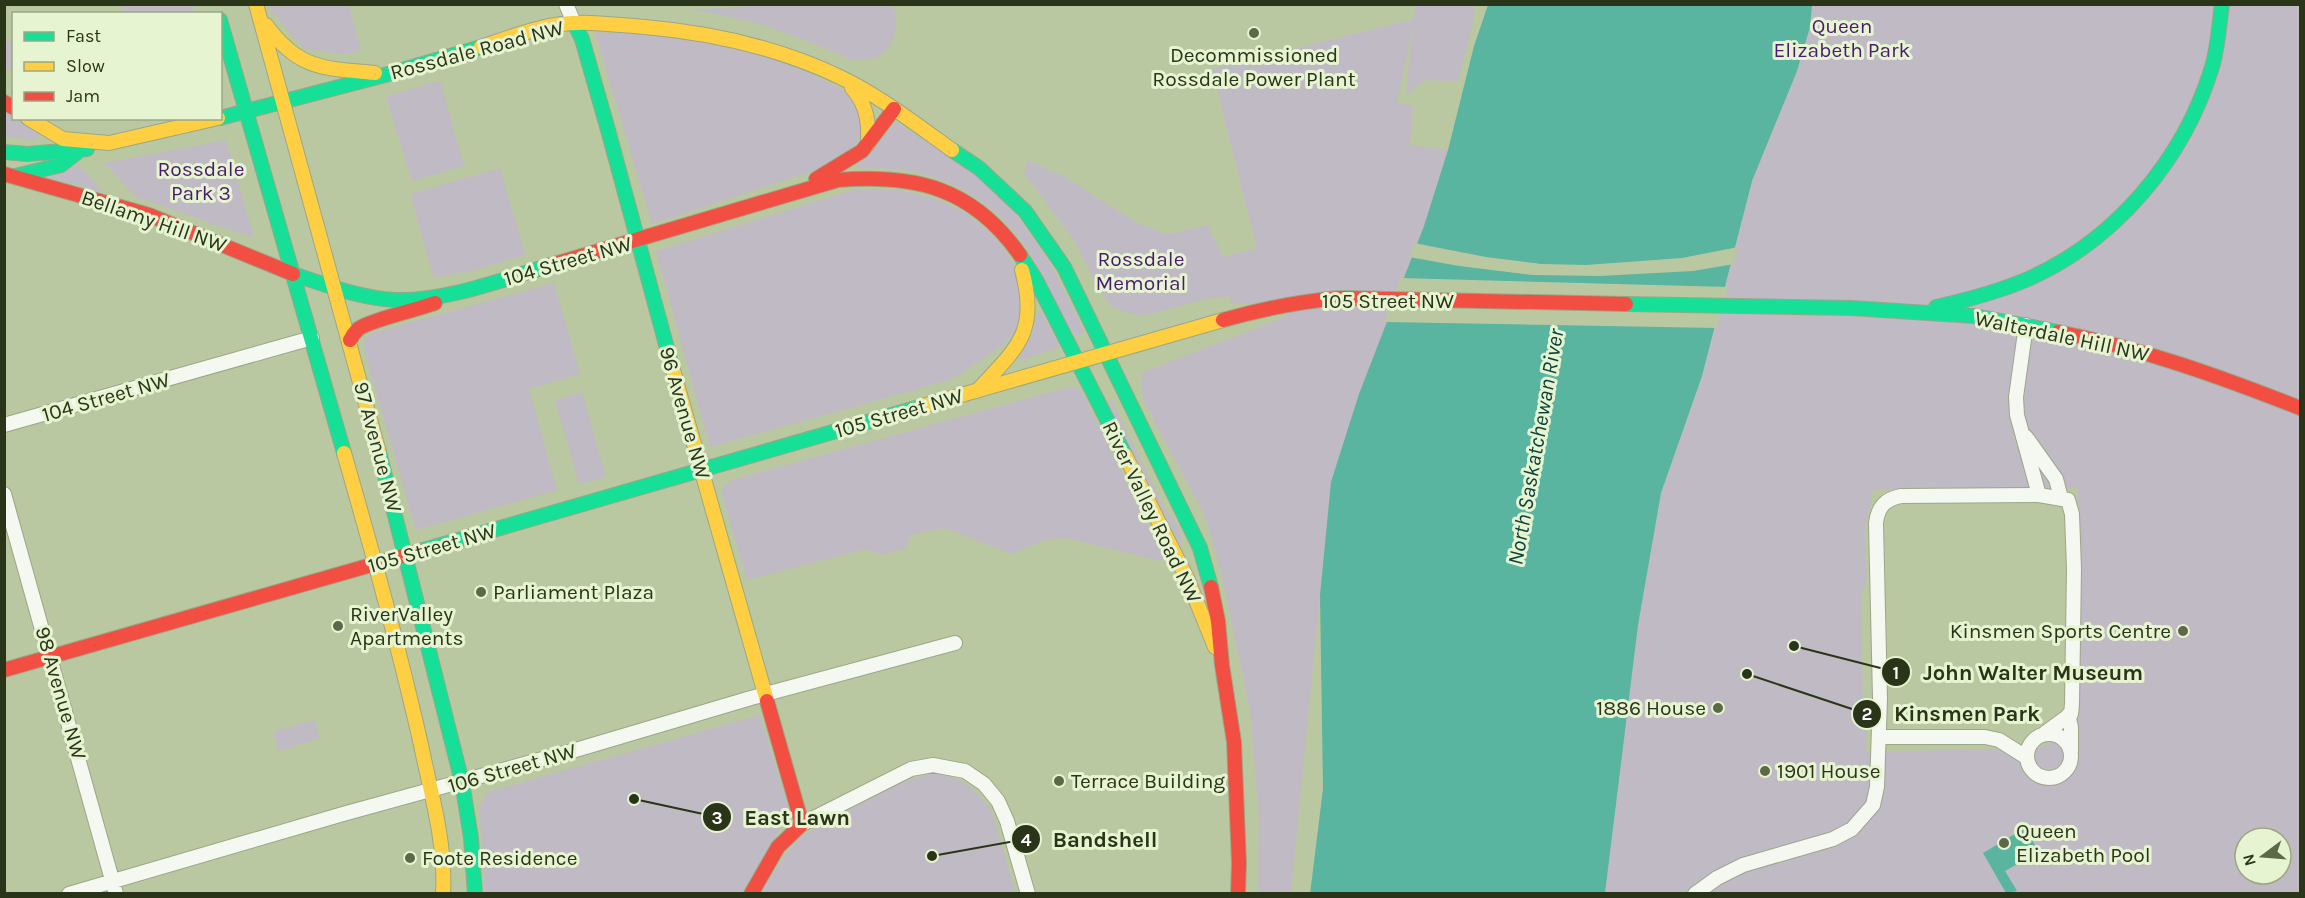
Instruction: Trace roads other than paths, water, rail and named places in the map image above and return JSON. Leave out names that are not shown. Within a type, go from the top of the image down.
[{"type":"main road","points":[[1911,311],[1957,303],[1997,291],[2063,261],[2104,233],[2131,206],[2154,178],[2170,156],[2196,110],[2213,66],[2222,4]]},
{"type":"main road","points":[[257,9],[278,42],[303,61],[322,68],[385,75]]},
{"type":"main road","name":"97 Avenue NW","points":[[257,9],[350,340],[462,782],[471,831],[475,894]]},
{"type":"main road","name":"Rossdale Road NW","points":[[222,117],[385,75],[553,26],[595,22],[688,31],[740,41],[800,59],[844,79],[894,109],[979,168],[1025,211],[1064,267],[1106,354]]},
{"type":"main road","name":"96 Avenue NW","points":[[574,23],[582,39],[592,73],[701,470],[802,824]]},
{"type":"main road","name":"97 Avenue NW","points":[[222,27],[376,564],[432,791],[440,833],[444,876],[443,894]]},
{"type":"main road","points":[[844,79],[856,92],[866,109],[869,127],[868,144]]},
{"type":"main road","points":[[797,191],[847,162],[868,144],[894,109]]},
{"type":"main road","name":"Rossdale Road NW","points":[[31,120],[63,139],[109,143],[210,120]]},
{"type":"main road","points":[[4,152],[27,154],[79,151],[109,143]]},
{"type":"main road","points":[[8,177],[62,165],[79,151]]},
{"type":"main road","name":"Bellamy Hill NW","points":[[8,177],[149,215],[334,288]]},
{"type":"main road","points":[[797,191],[851,179],[883,178],[939,189],[965,200],[997,225],[1013,243],[1036,280],[1077,362]]},
{"type":"main road","points":[[4,190],[22,186],[45,186]]},
{"type":"main road","name":"104 Street NW","points":[[334,288],[395,300],[464,291],[797,191]]},
{"type":"main road","points":[[977,391],[1013,354],[1027,327],[1030,310],[1029,294],[1013,243]]},
{"type":"main road","points":[[350,340],[356,330],[364,326],[415,311],[464,291]]},
{"type":"main road","name":"105 Street NW","points":[[4,670],[1258,310],[1314,300],[1342,298],[1814,308]]},
{"type":"main road","name":"Walterdale Hill NW","points":[[1814,308],[1911,311],[1975,316],[2026,325],[2088,338],[2192,368],[2253,388],[2301,408]]},
{"type":"main road","name":"River Valley Road NW","points":[[1106,354],[1200,549],[1208,574],[1218,621],[1222,665],[1234,742],[1239,862],[1238,894]]},
{"type":"main road","name":"River Valley Road NW","points":[[1077,362],[1187,578],[1222,665]]},
{"type":"main road","points":[[752,894],[778,847],[802,824]]},
{"type":"street","name":"96 Avenue NW","points":[[566,4],[574,23]]},
{"type":"street","points":[[2026,325],[2016,397],[2022,431],[2039,495]]},
{"type":"street","name":"104 Street NW","points":[[4,425],[312,338]]},
{"type":"street","points":[[2022,431],[2053,473],[2059,485],[2061,498]]},
{"type":"street","name":"98 Avenue NW","points":[[4,494],[114,887]]},
{"type":"street","points":[[1695,894],[1717,878],[1743,865],[1833,839],[1852,829],[1873,805],[1877,787],[1879,737],[1876,534],[1879,509],[1888,500],[1902,496],[2039,495],[2068,500],[2072,514],[2072,704],[2070,714],[2068,715],[2046,733],[2030,742],[2026,757],[2031,770],[2037,775],[2051,778],[2064,772],[2071,760],[2071,727],[2068,715]]},
{"type":"street","name":"106 Street NW","points":[[69,894],[114,887],[343,814],[955,643]]},
{"type":"street","points":[[2046,733],[2058,735],[2064,739],[2071,753]]},
{"type":"street","points":[[1879,737],[1985,736],[1999,740],[2026,757]]},
{"type":"street","points":[[802,824],[911,769],[922,766],[944,766],[965,771],[992,791],[1003,810],[1028,894]]},
{"type":"water","name":"North Saskatchewan River","points":[[1488,5],[1812,5],[1810,27],[1797,71],[1752,181],[1702,376],[1661,493],[1638,625],[1605,893],[1310,894],[1323,789],[1320,595],[1331,482],[1359,394],[1424,226],[1448,150],[1474,46]]},
{"type":"water","points":[[2025,828],[2039,852],[2005,871],[2017,891],[2006,893],[1983,853]]},
{"type":"place","name":"Decommissioned Rossdale Power Plant","points":[[1254,33]]},
{"type":"place","name":"Parliament Plaza","points":[[481,592]]},
{"type":"place","name":"RiverValley Apartments","points":[[338,626]]},
{"type":"place","name":"Kinsmen Sports Centre","points":[[2183,631]]},
{"type":"place","name":"John Walter Museum","points":[[1794,646]]},
{"type":"place","name":"Kinsmen Park","points":[[1747,674]]},
{"type":"place","name":"1886 House","points":[[1718,708]]},
{"type":"place","name":"1901 House","points":[[1765,771]]},
{"type":"place","name":"Terrace Building","points":[[1059,781]]},
{"type":"place","name":"East Lawn","points":[[634,799]]},
{"type":"place","name":"Queen Elizabeth Pool","points":[[2004,843]]},
{"type":"place","name":"Bandshell","points":[[932,856]]},
{"type":"place","name":"Foote Residence","points":[[410,858]]},
{"type":"park label","name":"Queen Elizabeth Park","points":[[1842,38]]},
{"type":"park label","name":"Rossdale Park 3","points":[[201,181]]},
{"type":"park label","name":"Rossdale Memorial","points":[[1141,271]]}]
